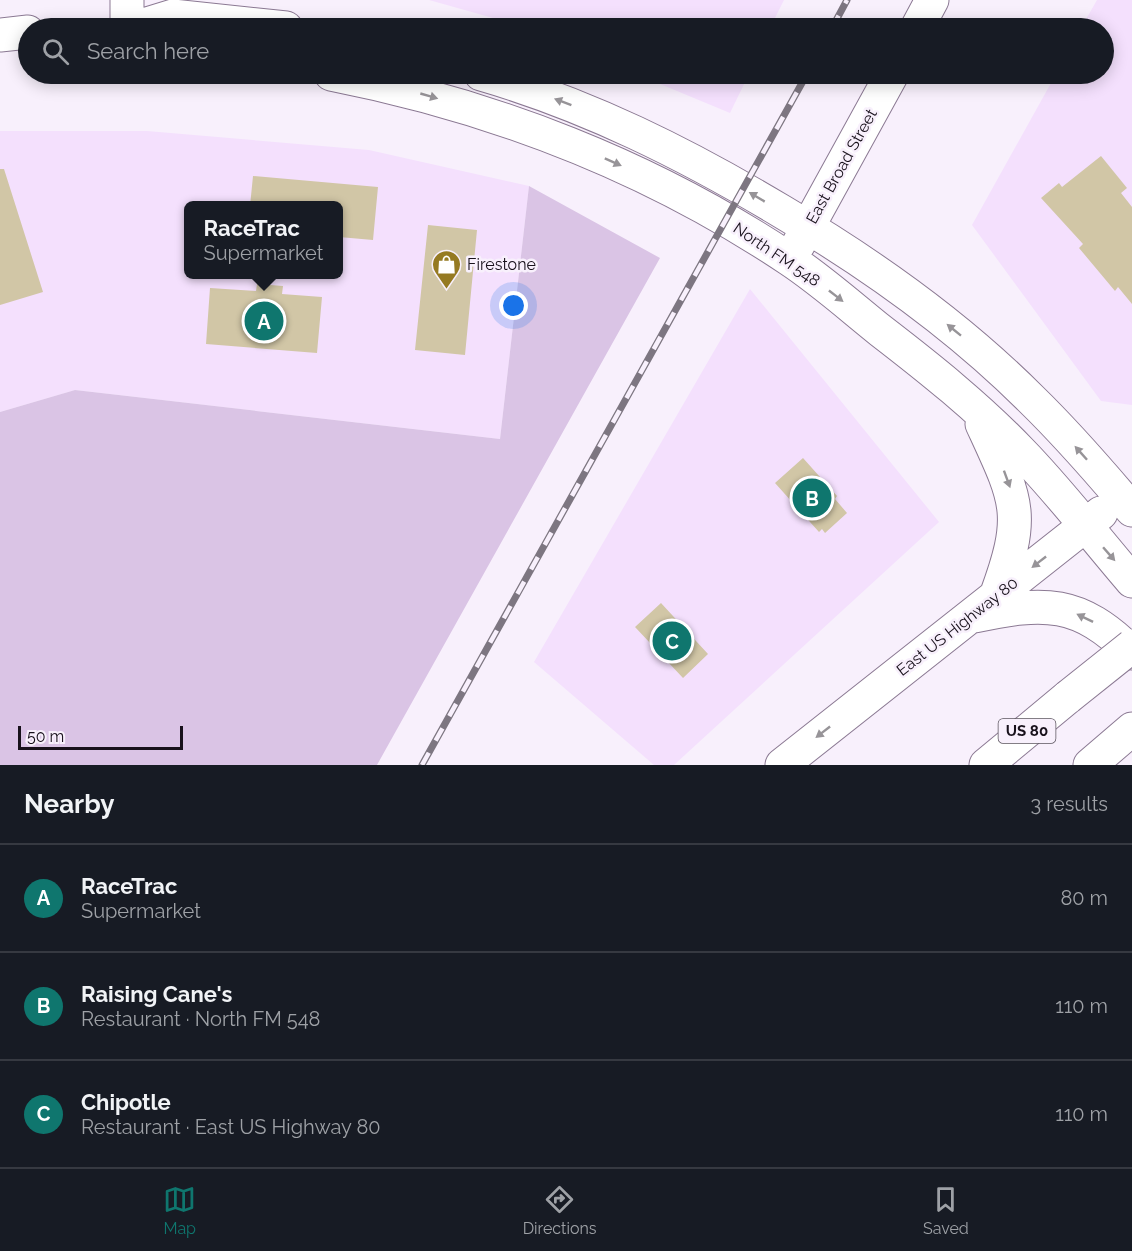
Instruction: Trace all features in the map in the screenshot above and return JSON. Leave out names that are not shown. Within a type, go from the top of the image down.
[{"type":"main road","points":[[127,18],[128,0]]},
{"type":"main road","points":[[922,18],[932,0]]},
{"type":"main road","points":[[166,18],[173,16],[192,18]]},
{"type":"main road","points":[[0,35],[18,33]]},
{"type":"main road","name":"North FM 548","points":[[371,84],[456,105],[525,127],[591,153],[677,193],[790,260],[974,406],[1022,452],[1132,581]]},
{"type":"main road","points":[[510,84],[572,105],[646,136],[714,171],[807,227],[922,305],[999,368],[1128,498]]},
{"type":"main road","name":"East Broad Street","points":[[790,260],[886,84]]},
{"type":"main road","points":[[974,406],[1005,473],[1016,509],[1012,551],[996,596]]},
{"type":"main road","name":"East US Highway 80","points":[[782,765],[1085,527],[1128,498]]},
{"type":"main road","points":[[969,617],[1017,607],[1055,608],[1087,618],[1105,628],[1132,652]]},
{"type":"main road","name":"US 80","points":[[986,765],[1132,646]]},
{"type":"main road","points":[[1090,765],[1124,736]]},
{"type":"shaded area","points":[[429,0],[784,0],[775,18],[493,18]]},
{"type":"shaded area","points":[[1097,0],[1132,0],[1132,405],[1101,401],[972,225],[1050,84],[1114,84],[1114,18],[1087,18]]},
{"type":"shaded area","points":[[660,84],[744,84],[730,113]]},
{"type":"shaded area","points":[[0,131],[147,131],[369,150],[529,186],[500,439],[75,390],[0,412]]},
{"type":"shaded area","points":[[529,186],[660,258],[377,765],[0,765],[0,412],[75,390],[500,439]]},
{"type":"shaded area","points":[[750,289],[939,522],[674,765],[654,765],[534,662]]},
{"type":"building","points":[[1101,156],[1127,188],[1121,193],[1132,207],[1132,304],[1118,287],[1115,291],[1079,248],[1083,244],[1041,198],[1059,183],[1062,187]]},
{"type":"building","points":[[0,169],[4,169],[43,292],[0,305]]},
{"type":"building","points":[[253,176],[378,187],[373,240],[343,237],[343,201],[250,201]]},
{"type":"building","name":"Firestone","points":[[428,225],[477,230],[465,355],[415,350]]},
{"type":"building","points":[[257,284],[283,286],[282,294],[322,297],[317,353],[206,344],[210,288],[256,291]]},
{"type":"building","points":[[803,458],[837,496],[835,499],[847,513],[825,533],[822,529],[819,532],[775,483]]},
{"type":"building","points":[[661,603],[708,654],[683,678],[635,627]]},
{"type":"railway","points":[[837,18],[847,0]]},
{"type":"railway","points":[[422,765],[801,84]]},
{"type":"place","name":"Firestone","points":[[446,290]]},
{"type":"place","name":"RaceTrac","points":[[264,321]]},
{"type":"place","name":"Raising Cane's","points":[[812,498]]},
{"type":"place","name":"Chipotle","points":[[672,641]]}]
